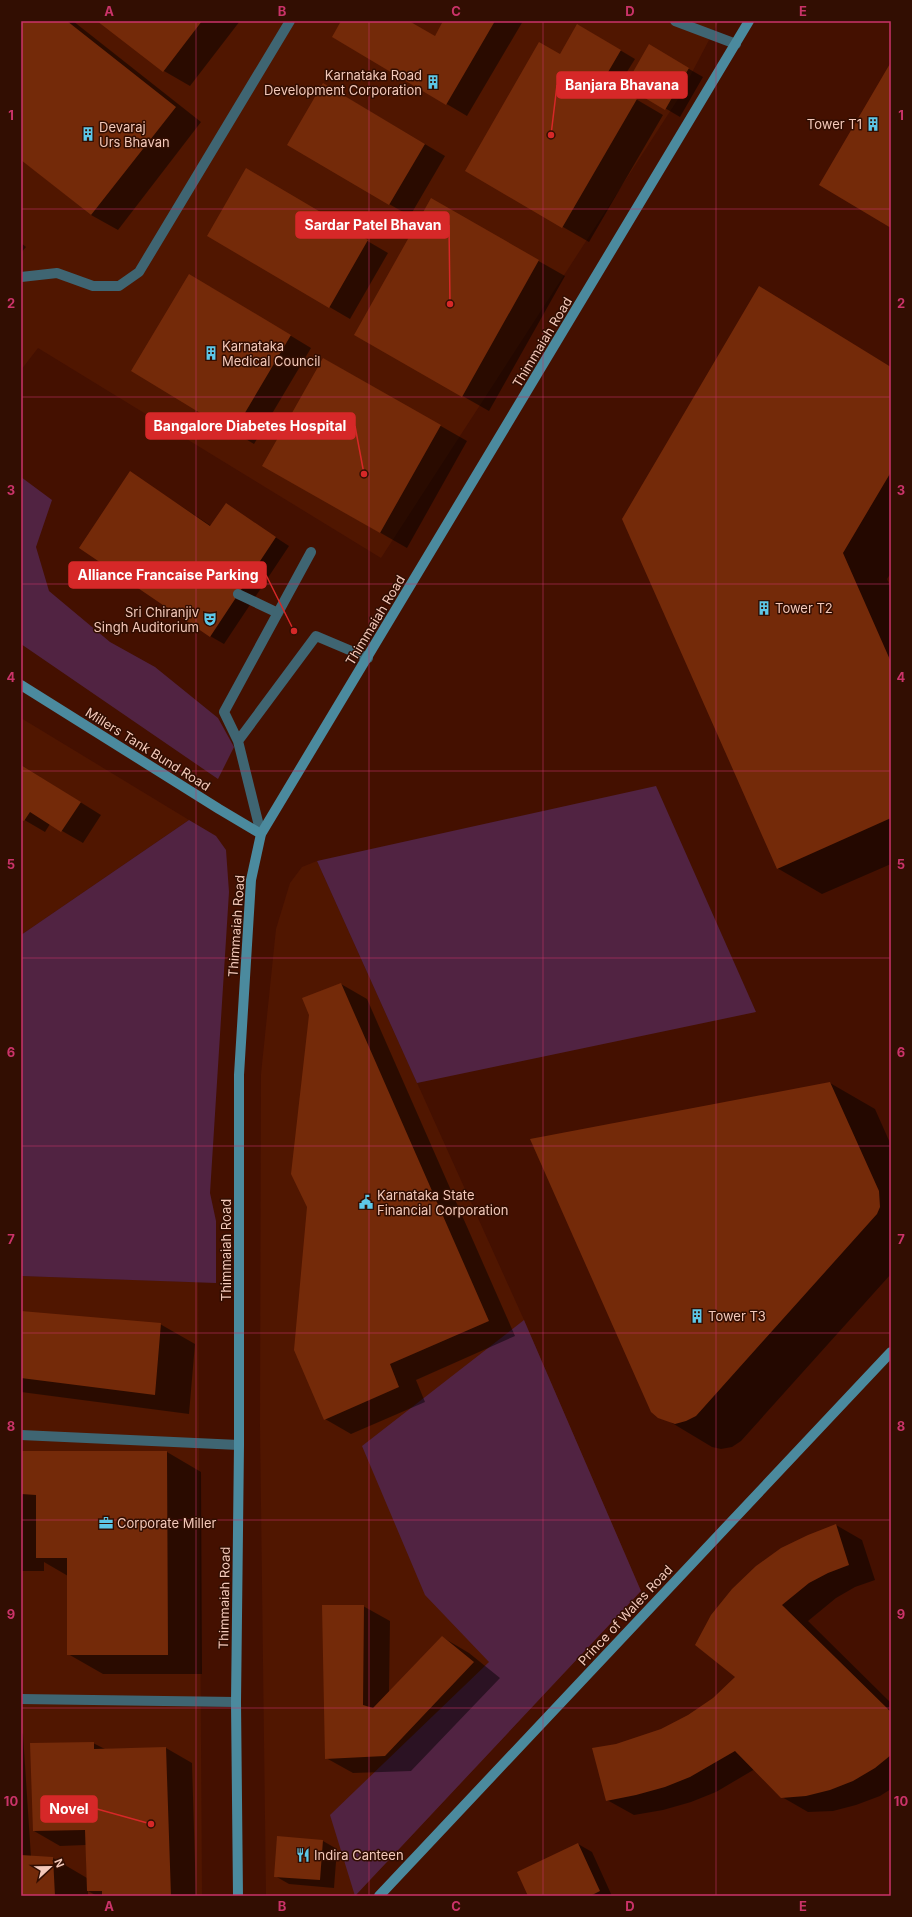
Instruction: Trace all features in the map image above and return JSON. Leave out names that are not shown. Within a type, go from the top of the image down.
[{"type":"street","points":[[21,277],[25,275],[57,273],[93,286],[119,286],[139,272],[290,21]]},
{"type":"street","points":[[675,21],[736,44]]},
{"type":"street","name":"Thimmaiah Road","points":[[238,1896],[236,1702],[239,1445],[239,1075],[251,880],[261,834],[749,21]]},
{"type":"street","points":[[261,834],[238,741],[224,712],[311,552]]},
{"type":"street","points":[[238,594],[278,613]]},
{"type":"street","points":[[238,741],[316,636],[368,658]]},
{"type":"street","name":"Millers Tank Bund Road","points":[[21,685],[218,809],[261,834]]},
{"type":"street","name":"Prince of Wales Road","points":[[379,1896],[891,1352]]},
{"type":"street","points":[[21,1435],[239,1445]]},
{"type":"street","points":[[21,1699],[236,1702]]},
{"type":"shaded area","points":[[21,21],[719,21],[678,99],[381,558],[38,348],[21,370]]},
{"type":"shaded area","points":[[21,477],[52,500],[36,547],[49,591],[110,642],[155,667],[218,718],[234,747],[218,779],[21,644]]},
{"type":"shaded area","points":[[21,718],[189,820],[21,935]]},
{"type":"shaded area","points":[[656,786],[756,1012],[417,1083],[317,861]]},
{"type":"shaded area","points":[[189,820],[216,836],[226,850],[229,892],[210,1193],[216,1221],[216,1283],[21,1276],[21,935]]},
{"type":"shaded area","points":[[317,861],[524,1320],[641,1591],[355,1896],[266,1896],[260,1427],[261,1074],[276,929],[290,883],[302,867]]},
{"type":"shaded area","points":[[21,1276],[198,1282],[202,1896],[21,1896]]},
{"type":"shaded area","points":[[524,1320],[641,1591],[355,1896],[330,1815],[489,1662],[425,1595],[362,1446]]},
{"type":"building","name":"Devaraj Urs Bhavan","points":[[21,21],[67,21],[176,107],[91,215],[21,160]]},
{"type":"building","points":[[97,21],[202,21],[163,72]]},
{"type":"building","name":"Karnataka Road Development Corporation","points":[[341,21],[409,21],[435,36],[443,21],[495,21],[446,105],[332,37]]},
{"type":"building","points":[[577,24],[621,50],[604,79],[637,99],[562,228],[465,171],[539,42],[560,54]]},
{"type":"building","points":[[649,44],[689,68],[665,110],[625,86]]},
{"type":"building","name":"Tower T1","points":[[891,62],[891,228],[819,185]]},
{"type":"building","points":[[323,83],[425,144],[389,205],[287,145]]},
{"type":"building","points":[[246,168],[368,240],[329,308],[207,236]]},
{"type":"building","points":[[431,198],[539,260],[462,397],[354,335]]},
{"type":"building","name":"Karnataka Medical Council","points":[[189,274],[291,335],[233,433],[131,371]]},
{"type":"building","name":"Tower T2","points":[[759,286],[891,367],[891,472],[843,553],[891,662],[891,818],[777,869],[622,519]]},
{"type":"building","points":[[323,358],[441,425],[380,533],[262,466]]},
{"type":"building","points":[[130,471],[210,526],[226,503],[276,537],[210,637],[79,548]]},
{"type":"building","points":[[21,765],[81,802],[61,832],[30,812],[24,821],[21,820]]},
{"type":"building","name":"Karnataka State Financial Corporation","points":[[341,983],[489,1321],[390,1364],[399,1387],[324,1420],[294,1350],[307,1207],[291,1174],[309,1015],[302,998]]},
{"type":"building","name":"Tower T3","points":[[830,1082],[879,1191],[880,1207],[877,1214],[696,1416],[675,1424],[658,1418],[651,1412],[530,1139]]},
{"type":"building","points":[[21,1311],[161,1323],[155,1395],[21,1378]]},
{"type":"building","points":[[21,1451],[167,1451],[168,1655],[67,1655],[67,1558],[36,1558],[36,1495],[21,1494]]},
{"type":"building","points":[[836,1524],[849,1565],[828,1573],[809,1583],[782,1605],[891,1712],[891,1755],[875,1768],[853,1781],[830,1790],[806,1796],[781,1798],[735,1751],[690,1777],[665,1787],[606,1801],[592,1748],[616,1744],[661,1729],[688,1715],[713,1698],[735,1677],[695,1645],[711,1615],[732,1589],[756,1566],[781,1548]]},
{"type":"building","points":[[322,1605],[364,1605],[363,1705],[373,1708],[442,1636],[474,1662],[385,1756],[325,1759]]},
{"type":"building","points":[[94,1742],[94,1749],[166,1747],[171,1896],[102,1896],[102,1891],[87,1891],[85,1830],[33,1831],[30,1743]]},
{"type":"building","points":[[277,1836],[323,1840],[320,1880],[274,1877]]},
{"type":"building","points":[[578,1843],[600,1891],[590,1896],[528,1896],[517,1872]]},
{"type":"building","points":[[21,1855],[53,1857],[55,1896],[21,1896]]},
{"type":"place","name":"Karnataka Road Development Corporation","points":[[433,82]]},
{"type":"place","name":"Tower T1","points":[[873,124]]},
{"type":"place","name":"Devaraj Urs Bhavan","points":[[88,134]]},
{"type":"place","name":"Banjara Bhavana","points":[[551,135]]},
{"type":"place","name":"Sardar Patel Bhavan","points":[[450,304]]},
{"type":"place","name":"Karnataka Medical Council","points":[[211,353]]},
{"type":"place","name":"Bangalore Diabetes Hospital","points":[[364,474]]},
{"type":"place","name":"Tower T2","points":[[764,608]]},
{"type":"place","name":"Sri Chiranjiv Singh Auditorium","points":[[210,619]]},
{"type":"place","name":"Alliance Francaise Parking","points":[[294,631]]},
{"type":"place","name":"Karnataka State Financial Corporation","points":[[366,1202]]},
{"type":"place","name":"Tower T3","points":[[697,1316]]},
{"type":"place","name":"Corporate Miller","points":[[106,1523]]},
{"type":"place","name":"Novel","points":[[151,1824]]},
{"type":"place","name":"Indira Canteen","points":[[303,1855]]}]
